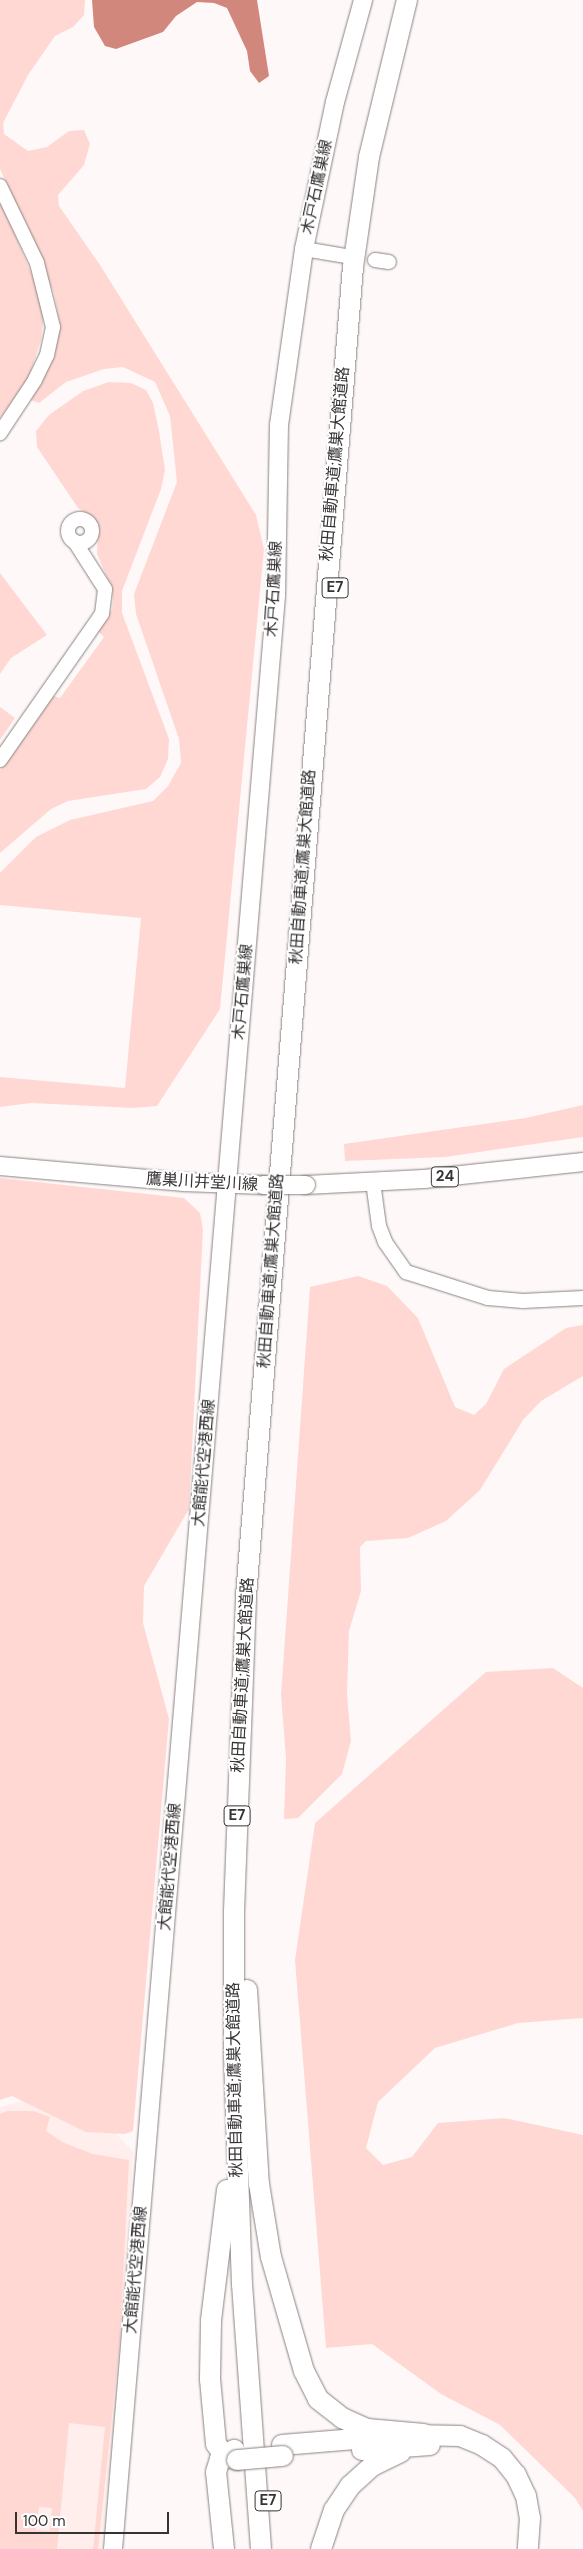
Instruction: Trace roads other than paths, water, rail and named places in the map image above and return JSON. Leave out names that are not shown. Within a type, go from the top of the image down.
[{"type":"highway","name":"秋田自動車道;鷹巣大館道路","points":[[261,2549],[242,2285],[240,1979],[246,1596],[352,267],[368,166],[407,0]]},
{"type":"highway","name":"秋田自動車道;鷹巣大館道路","points":[[272,2549],[250,2212],[240,1979],[258,1593],[347,432],[362,276],[378,172],[418,0]]},
{"type":"highway","points":[[240,1979],[259,2184],[271,2257],[297,2354],[318,2399],[342,2418],[376,2430],[469,2450],[498,2470],[511,2488],[518,2509],[516,2549]]},
{"type":"highway","points":[[240,1979],[229,2159],[210,2354],[216,2444],[232,2455],[424,2440],[448,2434],[472,2440],[492,2451],[510,2466],[522,2485],[529,2506],[528,2549]]},
{"type":"highway","points":[[321,2549],[334,2510],[356,2480],[383,2460],[424,2440]]},
{"type":"highway","points":[[224,2549],[216,2472],[232,2455]]},
{"type":"main road","name":"木戸石鷹巣線","points":[[228,1184],[276,595],[278,426],[304,249],[335,102],[362,0]]},
{"type":"main road","name":"鷹巣川井堂川線","points":[[0,1166],[228,1184],[306,1185],[521,1171],[583,1162]]},
{"type":"main road","name":"大館能代空港西線","points":[[113,2549],[228,1184]]},
{"type":"street","points":[[0,186],[37,263],[53,327],[46,355],[35,380],[0,433]]},
{"type":"street","points":[[304,249],[346,256]]},
{"type":"street","points":[[375,260],[389,262]]},
{"type":"street","points":[[0,760],[102,614],[105,589],[75,542]]},
{"type":"street","points":[[373,1182],[382,1234],[406,1272],[488,1298],[583,1298]]}]
